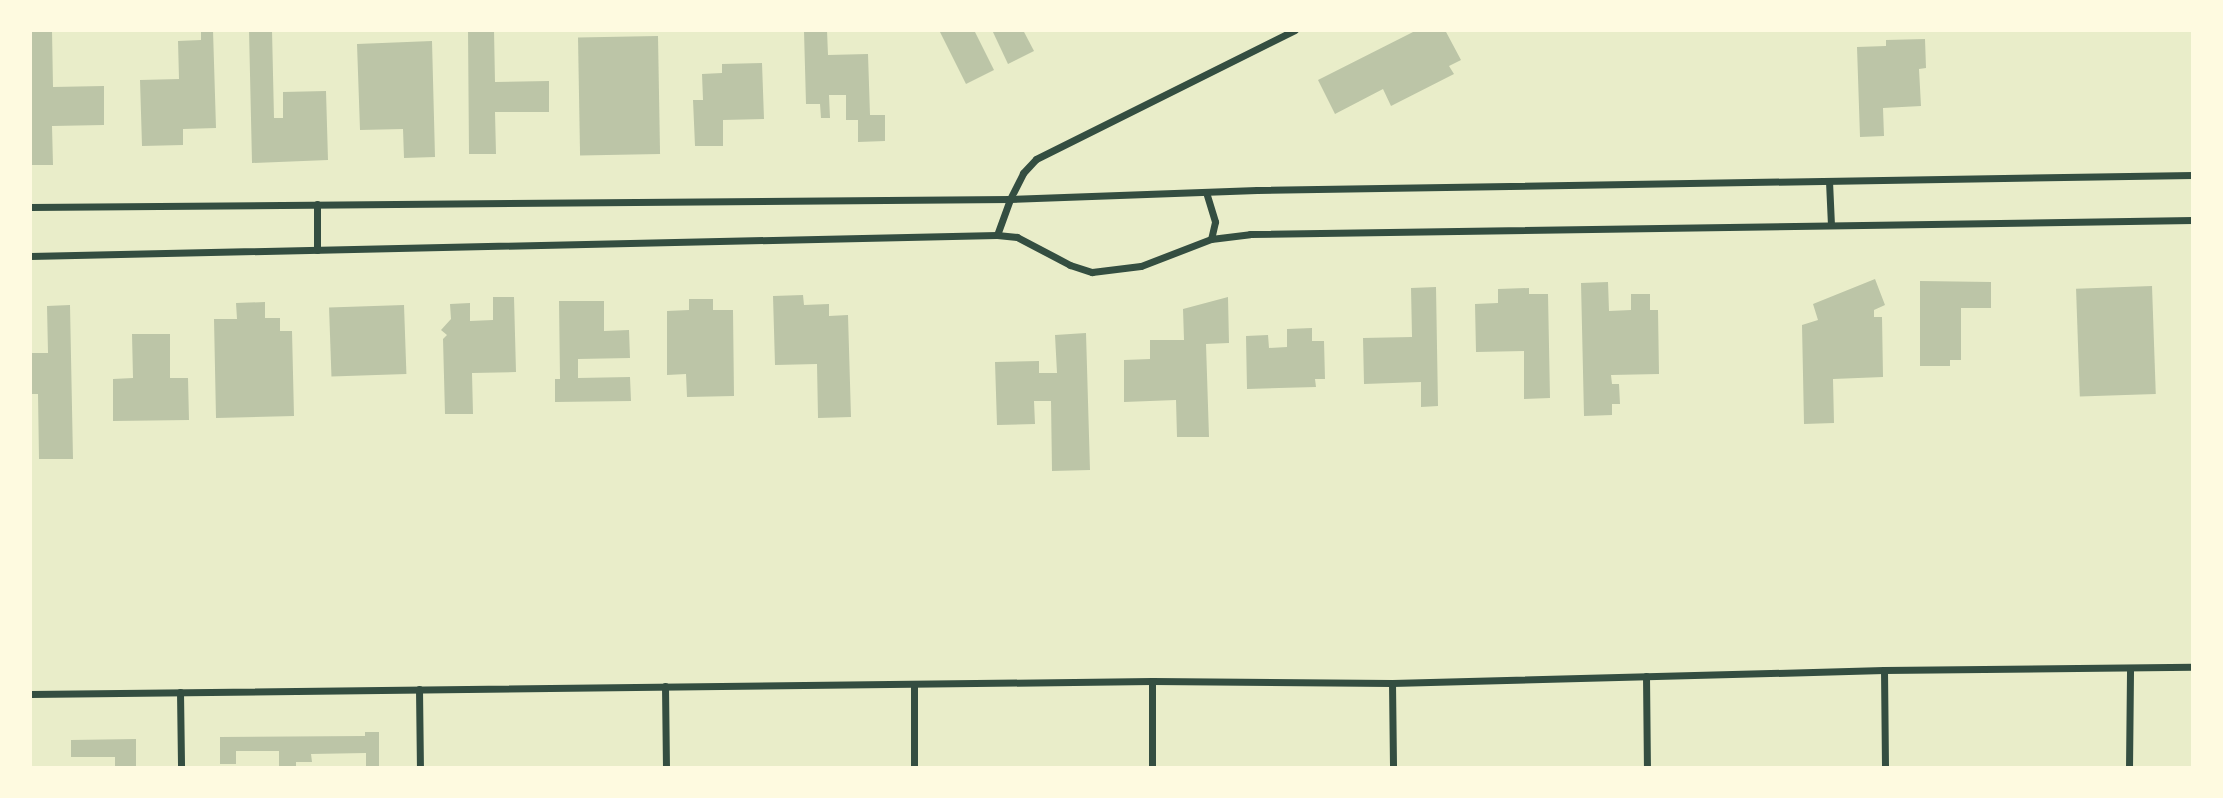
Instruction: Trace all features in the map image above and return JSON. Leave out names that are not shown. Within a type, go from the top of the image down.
[{"type":"street","points":[[997,236],[1023,173],[1036,159],[1295,30]]},
{"type":"street","points":[[30,207],[1010,199],[1206,192],[2193,176]]},
{"type":"street","points":[[1829,181],[1831,225]]},
{"type":"street","points":[[1206,192],[1215,222],[1211,239]]},
{"type":"street","points":[[317,204],[317,250]]},
{"type":"street","points":[[30,256],[997,236],[1017,237],[1070,265],[1092,272],[1141,267],[1211,239],[1250,234],[2193,220]]},
{"type":"street","points":[[30,694],[1152,681],[1392,683],[1884,670],[2193,667]]},
{"type":"street","points":[[2129,768],[2130,668]]},
{"type":"street","points":[[1884,670],[1885,768]]},
{"type":"street","points":[[1646,676],[1647,768]]},
{"type":"street","points":[[1152,681],[1152,768]]},
{"type":"street","points":[[1392,683],[1393,768]]},
{"type":"street","points":[[914,685],[914,768]]},
{"type":"street","points":[[665,686],[666,768]]},
{"type":"street","points":[[419,689],[420,768]]},
{"type":"street","points":[[180,692],[180,768]]},
{"type":"building","points":[[30,30],[52,30],[53,87],[104,86],[104,125],[52,126],[53,165],[30,165]]},
{"type":"building","points":[[201,30],[213,30],[216,128],[183,129],[183,145],[142,146],[140,80],[179,79],[178,41],[201,40]]},
{"type":"building","points":[[249,30],[272,30],[274,118],[283,118],[283,92],[326,91],[328,160],[252,163]]},
{"type":"building","points":[[468,30],[494,30],[495,82],[549,81],[549,112],[495,112],[496,154],[469,154]]},
{"type":"building","points":[[827,30],[828,55],[868,54],[870,115],[885,115],[885,141],[858,142],[858,120],[846,120],[846,95],[829,95],[830,118],[821,118],[820,104],[806,104],[804,31]]},
{"type":"building","points":[[939,30],[974,30],[994,70],[966,84]]},
{"type":"building","points":[[992,30],[1023,30],[1034,51],[1008,64]]},
{"type":"building","points":[[1417,30],[1445,30],[1461,60],[1449,66],[1454,74],[1391,106],[1383,89],[1335,114],[1318,80]]},
{"type":"building","points":[[658,36],[660,154],[580,155],[578,37]]},
{"type":"building","points":[[1925,39],[1926,68],[1919,69],[1921,106],[1883,108],[1884,136],[1860,137],[1857,47],[1886,46],[1886,40]]},
{"type":"building","points":[[432,41],[435,157],[404,158],[403,129],[360,130],[357,44]]},
{"type":"building","points":[[762,63],[764,119],[723,120],[723,146],[695,146],[693,100],[703,100],[702,74],[722,73],[722,64]]},
{"type":"building","points":[[1875,279],[1885,305],[1874,310],[1874,317],[1882,317],[1883,377],[1833,379],[1834,423],[1804,424],[1802,325],[1818,320],[1813,304]]},
{"type":"building","points":[[1920,281],[1991,282],[1991,308],[1961,308],[1961,360],[1950,360],[1950,366],[1920,366]]},
{"type":"building","points":[[1608,282],[1609,311],[1631,310],[1631,294],[1650,294],[1650,310],[1658,310],[1659,374],[1611,375],[1612,384],[1619,384],[1620,404],[1612,404],[1612,415],[1584,416],[1581,283]]},
{"type":"building","points":[[2152,286],[2156,394],[2080,397],[2076,289]]},
{"type":"building","points":[[1436,287],[1438,406],[1421,407],[1421,382],[1364,384],[1363,338],[1412,337],[1411,288]]},
{"type":"building","points":[[1529,288],[1529,294],[1548,294],[1550,398],[1524,399],[1524,351],[1476,352],[1475,304],[1498,303],[1498,289]]},
{"type":"building","points":[[803,295],[804,305],[829,304],[829,316],[848,315],[851,417],[818,418],[817,364],[775,365],[773,296]]},
{"type":"building","points":[[493,297],[514,297],[516,372],[472,373],[473,414],[445,414],[443,339],[447,335],[441,330],[451,319],[450,304],[470,303],[470,321],[493,320]]},
{"type":"building","points":[[1228,297],[1229,343],[1206,344],[1209,437],[1177,437],[1176,400],[1124,402],[1124,360],[1150,359],[1150,340],[1184,340],[1183,309]]},
{"type":"building","points":[[689,299],[713,299],[713,310],[733,310],[734,396],[687,397],[686,374],[667,375],[667,311],[689,310]]},
{"type":"building","points":[[559,301],[604,301],[604,331],[629,330],[630,358],[578,359],[578,378],[630,377],[631,401],[555,402],[555,379],[560,379]]},
{"type":"building","points":[[265,302],[265,318],[280,318],[280,331],[292,331],[294,416],[216,418],[214,319],[237,319],[236,303]]},
{"type":"building","points":[[70,305],[73,459],[39,459],[38,394],[30,394],[30,353],[48,353],[47,306]]},
{"type":"building","points":[[404,305],[406,374],[331,377],[329,308]]},
{"type":"building","points":[[1312,328],[1312,341],[1324,341],[1325,379],[1315,379],[1316,387],[1247,389],[1246,336],[1268,335],[1269,348],[1287,347],[1287,329]]},
{"type":"building","points":[[1086,333],[1090,470],[1052,471],[1051,401],[1034,401],[1035,424],[997,425],[995,362],[1039,361],[1039,373],[1057,373],[1055,335]]},
{"type":"building","points":[[132,334],[170,334],[170,378],[188,378],[189,420],[113,421],[113,379],[133,378]]},
{"type":"building","points":[[365,732],[379,732],[379,768],[366,768],[366,753],[311,754],[312,762],[296,762],[296,768],[279,768],[279,751],[236,751],[236,764],[220,764],[220,737],[365,736]]},
{"type":"building","points":[[136,739],[136,766],[115,767],[115,757],[71,757],[71,740]]}]
